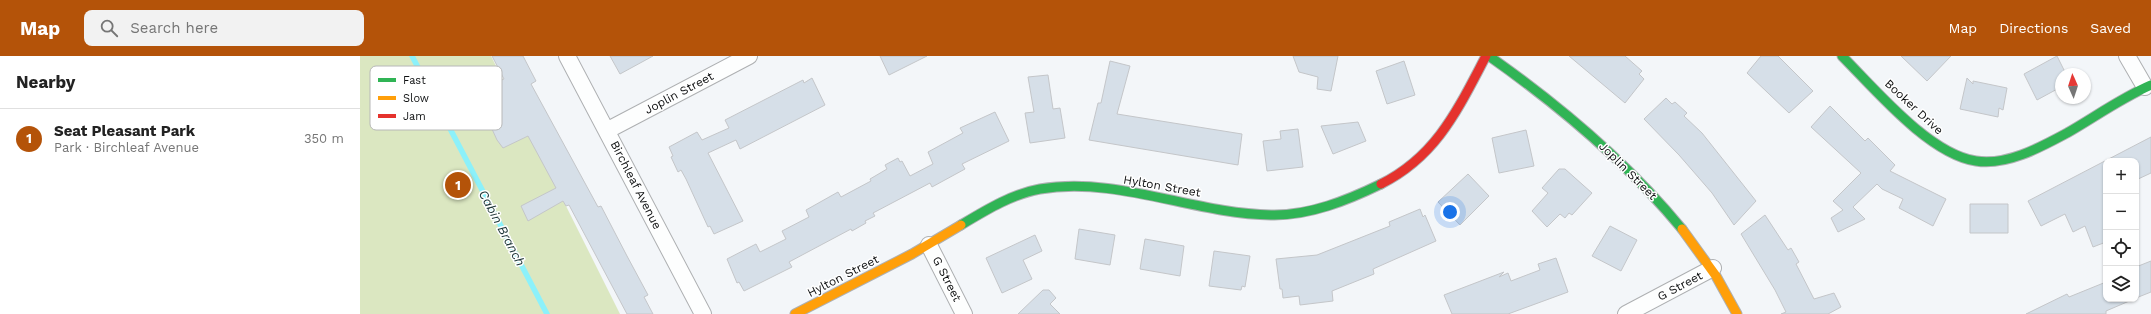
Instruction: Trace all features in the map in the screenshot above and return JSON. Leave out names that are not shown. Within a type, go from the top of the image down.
[{"type":"street","name":"Birchleaf Avenue","points":[[567,56],[608,130],[703,314]]},
{"type":"street","name":"Joplin Street","points":[[608,130],[750,56]]},
{"type":"street","name":"Hylton Street","points":[[795,314],[929,245],[1020,194],[1040,189],[1062,186],[1095,188],[1235,211],[1271,215],[1304,212],[1338,203],[1378,184],[1420,158],[1433,143],[1458,107],[1486,56]]},
{"type":"street","name":"Joplin Street","points":[[1489,56],[1534,87],[1607,150],[1674,218],[1713,268],[1737,314]]},
{"type":"street","name":"Booker Drive","points":[[1842,56],[1923,134],[1954,155],[1976,161],[2003,160],[2025,153],[2066,134],[2148,86]]},
{"type":"street","points":[[2127,56],[2148,86]]},
{"type":"street","name":"G Street","points":[[929,245],[964,314]]},
{"type":"street","name":"G Street","points":[[1626,314],[1713,268]]},
{"type":"green space","points":[[360,56],[491,56],[496,66],[370,66],[370,130],[502,130],[502,78],[620,314],[360,314]]},
{"type":"building","points":[[492,56],[523,56],[536,81],[531,84],[598,207],[601,206],[648,295],[644,297],[653,314],[627,314],[569,205],[566,206],[563,201],[528,221],[521,206],[556,188],[528,136],[503,148],[497,140],[492,130],[502,130],[502,80],[504,79],[502,75],[502,66],[497,66]]},
{"type":"building","points":[[610,56],[653,56],[620,74]]},
{"type":"building","points":[[880,56],[927,56],[889,75]]},
{"type":"building","points":[[1293,56],[1338,56],[1331,91],[1317,89],[1318,77],[1299,72]]},
{"type":"building","points":[[1569,56],[1625,56],[1642,71],[1639,74],[1644,79],[1625,103]]},
{"type":"building","points":[[1761,56],[1778,56],[1813,91],[1789,113],[1747,73]]},
{"type":"building","points":[[1901,56],[1951,56],[1927,81]]},
{"type":"building","points":[[2057,56],[2063,68],[2055,68],[2055,90],[2037,100],[2024,74]]},
{"type":"building","points":[[1110,61],[1130,66],[1117,114],[1242,134],[1238,165],[1089,140],[1098,103],[1101,103]]},
{"type":"building","points":[[1404,61],[1415,95],[1387,104],[1376,71]]},
{"type":"building","points":[[1048,75],[1053,109],[1060,108],[1065,138],[1030,143],[1025,113],[1034,112],[1028,77]]},
{"type":"building","points":[[812,78],[825,105],[740,149],[736,140],[708,153],[743,221],[714,234],[710,226],[708,227],[681,170],[678,172],[671,157],[673,156],[669,147],[697,132],[702,140],[729,128],[725,120],[803,80],[804,83]]},
{"type":"building","points":[[1967,78],[1973,84],[1973,81],[2007,88],[2003,110],[1999,108],[1998,117],[1960,109]]},
{"type":"building","points":[[1666,98],[1672,104],[1675,102],[1687,113],[1684,116],[1702,133],[1756,201],[1734,225],[1712,193],[1679,155],[1644,119]]},
{"type":"building","points":[[1830,106],[1865,141],[1868,138],[1895,165],[1890,171],[1946,199],[1933,226],[1899,208],[1903,199],[1882,189],[1877,184],[1853,207],[1865,219],[1838,232],[1831,218],[1843,210],[1833,201],[1861,173],[1811,127]]},
{"type":"building","points":[[995,112],[1009,141],[962,164],[965,169],[932,187],[930,183],[873,213],[875,216],[865,221],[866,223],[852,231],[851,229],[789,262],[792,267],[744,291],[739,282],[737,283],[727,259],[756,244],[760,252],[786,239],[782,231],[809,217],[806,210],[838,192],[841,197],[871,181],[870,179],[887,169],[885,165],[898,158],[900,162],[902,161],[910,176],[933,164],[928,152],[963,133],[960,128]]},
{"type":"building","points":[[1358,122],[1366,141],[1333,154],[1321,126]]},
{"type":"building","points":[[1298,129],[1303,167],[1267,171],[1263,141],[1281,139],[1280,131]]},
{"type":"building","points":[[1526,130],[1534,166],[1499,173],[1492,138]]},
{"type":"building","points":[[2151,137],[2151,173],[2139,179],[2139,158],[2111,158]]},
{"type":"building","points":[[2103,162],[2103,243],[2093,247],[2085,226],[2073,232],[2065,214],[2041,226],[2028,201]]},
{"type":"building","points":[[1559,169],[1565,169],[1592,193],[1572,215],[1569,213],[1565,218],[1560,214],[1547,227],[1532,211],[1548,193],[1542,188]]},
{"type":"building","points":[[1468,174],[1489,196],[1460,225],[1438,202]]},
{"type":"building","points":[[1970,204],[2008,204],[2008,233],[1970,233]]},
{"type":"building","points":[[1420,209],[1423,217],[1425,215],[1436,241],[1373,269],[1374,274],[1332,291],[1333,301],[1300,305],[1299,296],[1283,298],[1282,289],[1280,289],[1276,259],[1317,255],[1390,226],[1389,222]]},
{"type":"building","points":[[1765,215],[1788,250],[1791,248],[1799,262],[1796,264],[1814,299],[1834,293],[1841,307],[1828,314],[1781,314],[1786,312],[1775,290],[1741,234]]},
{"type":"building","points":[[1610,226],[1637,240],[1621,271],[1592,256]]},
{"type":"building","points":[[1079,229],[1115,235],[1110,265],[1075,259]]},
{"type":"building","points":[[1035,235],[1042,251],[1023,260],[1032,279],[1002,293],[986,258]]},
{"type":"building","points":[[1145,239],[1184,246],[1180,276],[1140,269]]},
{"type":"building","points":[[1214,251],[1250,256],[1245,287],[1242,286],[1241,290],[1209,286]]},
{"type":"building","points":[[1556,258],[1568,292],[1508,314],[1452,314],[1444,295],[1504,272],[1499,277],[1508,273],[1511,281],[1540,270],[1538,264]]},
{"type":"building","points":[[2151,261],[2151,292],[2139,297],[2139,266]]},
{"type":"building","points":[[2103,283],[2103,302],[2127,302],[2106,311],[2106,314],[2026,314],[2067,294],[2069,297]]},
{"type":"building","points":[[1043,290],[1049,290],[1056,298],[1050,304],[1060,314],[1018,314]]},
{"type":"waterway","name":"Cabin Branch","points":[[412,56],[417,66]]},
{"type":"waterway","name":"Cabin Branch","points":[[451,130],[547,314]]},
{"type":"traffic: fast","points":[[1489,56],[1567,115],[1591,136],[1638,180],[1682,229]]},
{"type":"traffic: fast","points":[[1842,56],[1887,102],[1922,133],[1940,146],[1958,156],[1976,161],[2000,161],[2035,149],[2067,133],[2151,85]]},
{"type":"traffic: fast","points":[[961,225],[990,208],[1030,191],[1069,186],[1098,187],[1127,191],[1213,209],[1242,213],[1285,215],[1328,206],[1381,184]]},
{"type":"traffic: slow","points":[[795,314],[912,254],[961,225]]},
{"type":"traffic: slow","points":[[1682,229],[1716,276],[1737,314]]},
{"type":"traffic: jam","points":[[1381,184],[1400,173],[1417,160],[1431,145],[1455,112],[1486,56]]},
{"type":"place","name":"Seat Pleasant Park","points":[[458,185]]}]
